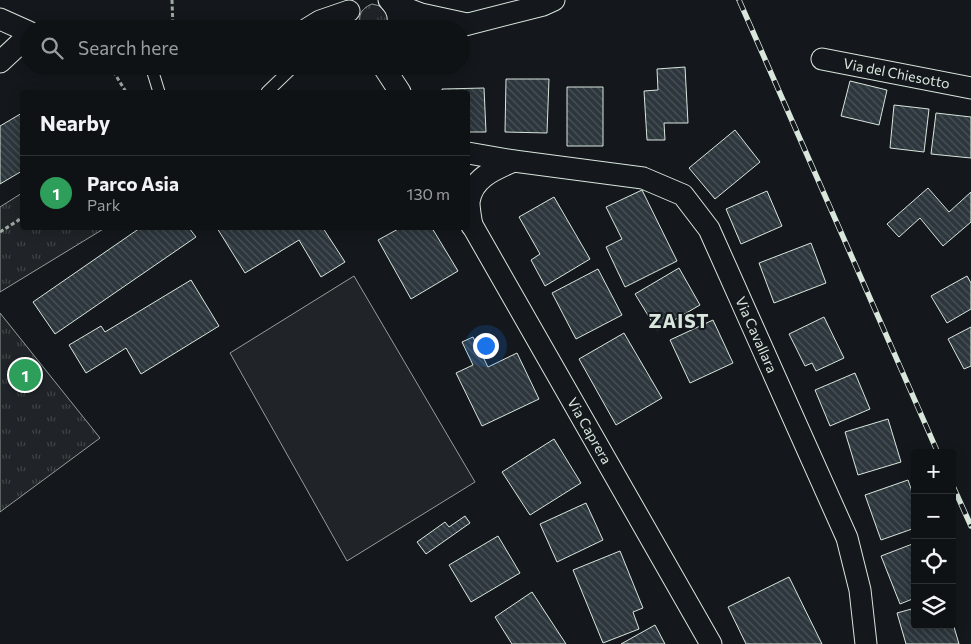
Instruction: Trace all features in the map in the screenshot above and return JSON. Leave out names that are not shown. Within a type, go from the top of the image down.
[{"type":"street","points":[[470,23],[543,5],[554,0]]},
{"type":"street","points":[[391,2],[440,20]]},
{"type":"street","points":[[391,2],[397,10],[399,20]]},
{"type":"street","points":[[323,20],[353,8]]},
{"type":"street","points":[[0,20],[20,30]]},
{"type":"street","points":[[0,62],[20,43]]},
{"type":"street","name":"Via del Chiesotto","points":[[822,59],[971,88]]},
{"type":"street","points":[[389,75],[400,90]]},
{"type":"street","points":[[395,75],[400,90]]},
{"type":"street","name":"Via Cavallara","points":[[470,153],[643,178],[683,195],[709,230],[847,538],[860,590],[866,644]]},
{"type":"street","name":"Via Cavallara","points":[[470,199],[474,187],[491,170],[514,161]]},
{"type":"street","name":"Via Caprera","points":[[470,222],[711,644]]},
{"type":"lane","points":[[154,75],[158,90]]},
{"type":"lane","points":[[269,90],[285,75]]},
{"type":"path","points":[[172,0],[173,20]]},
{"type":"path","points":[[116,75],[125,90]]},
{"type":"path","points":[[0,232],[20,219]]},
{"type":"green space","points":[[372,4],[384,7],[388,11],[388,20],[360,20],[362,11]]},
{"type":"green space","points":[[20,194],[20,230],[102,230],[0,292],[0,207]]},
{"type":"green space","points":[[354,276],[475,482],[347,561],[230,353]]},
{"type":"green space","points":[[0,313],[100,438],[0,512]]},
{"type":"building","points":[[685,67],[688,123],[664,123],[665,140],[647,140],[644,91],[658,90],[657,69]]},
{"type":"building","points":[[506,79],[549,79],[547,133],[505,132]]},
{"type":"building","points":[[850,81],[887,90],[879,125],[841,116]]},
{"type":"building","points":[[567,87],[603,87],[603,146],[567,146]]},
{"type":"building","points":[[484,88],[486,132],[470,132],[470,90],[442,89]]},
{"type":"building","points":[[894,105],[929,109],[924,152],[890,148]]},
{"type":"building","points":[[936,113],[971,117],[971,158],[931,154]]},
{"type":"building","points":[[20,114],[20,172],[0,184],[0,126]]},
{"type":"building","points":[[735,130],[760,162],[715,199],[689,168]]},
{"type":"building","points":[[928,188],[949,212],[971,192],[971,222],[943,246],[920,218],[899,237],[887,224]]},
{"type":"building","points":[[642,190],[677,261],[625,287],[606,247],[622,239],[606,207]]},
{"type":"building","points":[[767,191],[782,226],[741,244],[726,209]]},
{"type":"building","points":[[554,197],[590,259],[545,286],[531,260],[540,254],[519,217]]},
{"type":"building","points":[[137,230],[191,230],[196,237],[55,334],[33,302]]},
{"type":"building","points":[[218,230],[324,230],[345,262],[321,277],[299,240],[245,273]]},
{"type":"building","points":[[396,230],[433,230],[458,271],[411,299],[378,240]]},
{"type":"building","points":[[811,243],[826,283],[774,303],[759,263]]},
{"type":"building","points":[[679,268],[700,305],[657,330],[635,294]]},
{"type":"building","points":[[598,269],[622,315],[576,339],[552,293]]},
{"type":"building","points":[[967,276],[971,283],[971,309],[947,323],[931,296]]},
{"type":"building","points":[[191,280],[219,326],[141,374],[126,348],[86,373],[69,345],[101,326],[105,332]]},
{"type":"building","points":[[824,317],[844,358],[816,371],[812,363],[805,366],[789,334]]},
{"type":"building","points":[[713,320],[733,363],[690,383],[670,340]]},
{"type":"building","points":[[971,327],[971,366],[964,369],[948,339]]},
{"type":"building","points":[[624,333],[662,398],[616,425],[579,359]]},
{"type":"building","points":[[473,337],[488,367],[517,353],[539,399],[482,426],[456,373],[473,365],[462,342]]},
{"type":"building","points":[[855,373],[870,409],[830,426],[815,390]]},
{"type":"building","points":[[888,419],[901,462],[858,475],[845,432]]},
{"type":"building","points":[[554,439],[581,483],[530,515],[502,472]]},
{"type":"building","points":[[908,480],[911,489],[911,529],[881,540],[865,495]]},
{"type":"building","points":[[586,503],[603,540],[557,562],[540,524]]},
{"type":"building","points":[[465,516],[470,523],[426,554],[417,542],[445,522],[449,527]]},
{"type":"building","points":[[498,536],[520,573],[471,602],[449,565]]},
{"type":"building","points":[[911,545],[911,600],[900,604],[881,556]]},
{"type":"building","points":[[620,551],[643,608],[633,612],[639,629],[603,643],[573,570]]},
{"type":"building","points":[[789,577],[822,644],[746,644],[728,607]]},
{"type":"building","points":[[532,592],[566,644],[512,644],[495,617]]},
{"type":"building","points":[[911,609],[911,629],[955,629],[959,644],[906,644],[897,613]]},
{"type":"building","points":[[655,625],[665,644],[621,644]]},
{"type":"railway","points":[[739,0],[936,449]]},
{"type":"railway","points":[[956,493],[971,526]]},
{"type":"place","name":"Parco Asia","points":[[25,375]]},
{"type":"district","name":"ZAIST","points":[[679,321]]}]
